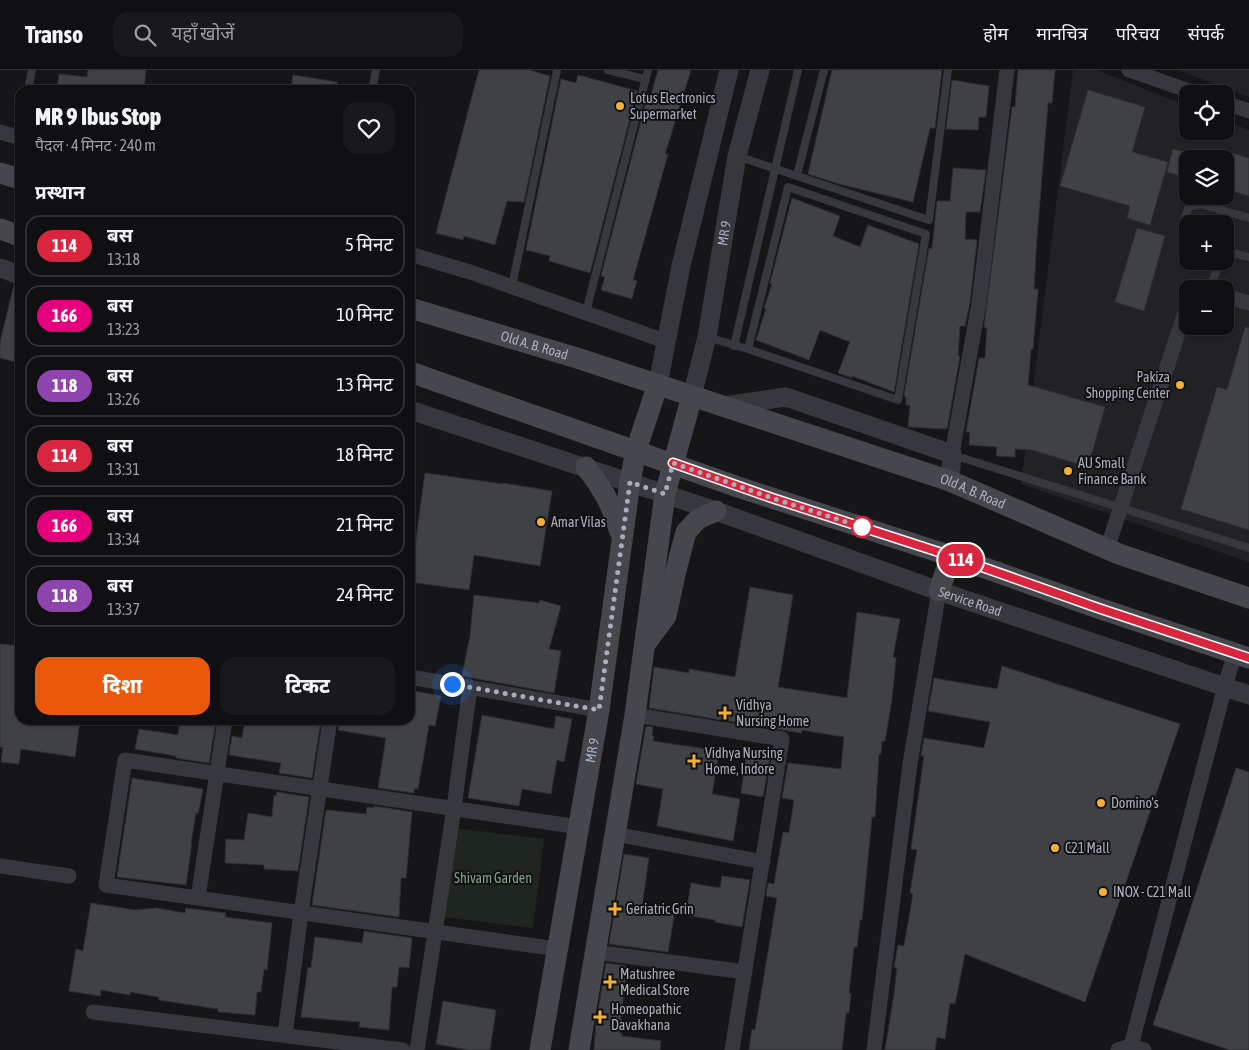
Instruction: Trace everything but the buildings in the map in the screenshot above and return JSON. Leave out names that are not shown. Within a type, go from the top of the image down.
[{"type":"main road","points":[[0,173],[15,178]]},
{"type":"main road","points":[[0,229],[15,234]]},
{"type":"main road","name":"Old A. B. Road","points":[[415,309],[577,358],[950,481],[1107,549],[1249,598]]},
{"type":"main road","points":[[415,374],[772,498],[951,556],[1242,656]]},
{"type":"main road","name":"MR 9","points":[[540,1050],[599,710],[630,482],[636,450],[658,384]]},
{"type":"main road","points":[[579,1050],[635,715],[665,494],[692,396]]},
{"type":"main road","points":[[586,467],[604,490],[612,505],[622,537]]},
{"type":"main road","points":[[645,644],[666,616],[686,532],[698,519],[716,511]]},
{"type":"main road","points":[[939,591],[951,556]]},
{"type":"street","points":[[658,384],[681,266],[729,70]]},
{"type":"street","name":"MR 9","points":[[692,396],[707,337],[737,156],[760,70]]},
{"type":"street","points":[[950,481],[952,454],[979,302],[1007,70]]},
{"type":"street","points":[[1129,70],[1179,87]]},
{"type":"street","points":[[1234,106],[1249,111]]},
{"type":"street","points":[[0,132],[15,135]]},
{"type":"street","points":[[415,256],[512,286],[665,341]]},
{"type":"street","points":[[0,268],[15,273]]},
{"type":"street","points":[[1234,299],[1249,303]]},
{"type":"street","points":[[1107,549],[1179,331]]},
{"type":"street","points":[[723,406],[786,397],[952,454]]},
{"type":"street","name":"Service Road","points":[[415,412],[716,511],[939,591],[1249,695]]},
{"type":"street","points":[[874,1050],[910,764],[939,591]]},
{"type":"street","points":[[1130,1049],[1225,686],[1242,656]]},
{"type":"street","points":[[415,678],[599,710]]},
{"type":"street","points":[[417,1050],[454,808],[470,687]]},
{"type":"street","points":[[635,715],[782,739],[732,1050]]},
{"type":"street","points":[[198,898],[224,725]]},
{"type":"street","points":[[285,1035],[329,725]]},
{"type":"street","points":[[558,949],[106,885],[124,760],[218,772],[320,790],[579,827]]},
{"type":"street","points":[[615,834],[763,862]]},
{"type":"street","points":[[0,866],[69,876]]},
{"type":"street","points":[[595,952],[745,972]]},
{"type":"street","points":[[93,1012],[403,1050]]},
{"type":"lane","points":[[29,85],[32,70]]},
{"type":"lane","points":[[373,85],[376,70]]},
{"type":"lane","points":[[512,286],[557,70]]},
{"type":"lane","points":[[608,70],[645,79]]},
{"type":"lane","points":[[586,312],[648,70]]},
{"type":"lane","points":[[734,346],[798,70]]},
{"type":"lane","points":[[797,175],[824,70]]},
{"type":"lane","points":[[737,156],[929,220],[948,70]]},
{"type":"lane","points":[[707,337],[898,400],[926,234],[788,187],[748,349]]},
{"type":"lane","points":[[1186,215],[1190,207],[1200,204],[1249,218]]},
{"type":"lane","points":[[1234,253],[1249,257]]},
{"type":"lane","points":[[952,454],[1249,548]]},
{"type":"shaded area","points":[[1073,70],[1097,70],[1179,103],[1179,140],[1234,140],[1234,124],[1249,130],[1249,562],[1021,484]]},
{"type":"shaded area","points":[[1178,70],[1249,70],[1249,97],[1234,91],[1234,85],[1217,85]]},
{"type":"green space","name":"Shivam Garden","points":[[454,828],[544,839],[533,928],[443,917]]},
{"type":"bus line","name":"114","points":[[673,463],[1249,658]]},
{"type":"place","name":"Lotus Electronics Supermarket","points":[[620,106]]},
{"type":"place","name":"Pakiza Shopping Center","points":[[1180,385]]},
{"type":"place","name":"AU Small Finance Bank","points":[[1068,471]]},
{"type":"place","name":"Amar Vilas","points":[[541,522]]},
{"type":"place","name":"Vidhya Nursing Home","points":[[725,713]]},
{"type":"place","name":"Vidhya Nursing Home, Indore","points":[[694,761]]},
{"type":"place","name":"Domino's","points":[[1101,803]]},
{"type":"place","name":"C21 Mall","points":[[1055,848]]},
{"type":"place","name":"INOX - C21 Mall","points":[[1103,892]]},
{"type":"place","name":"Geriatric Grin","points":[[615,909]]},
{"type":"place","name":"Matushree Medical Store","points":[[610,982]]},
{"type":"place","name":"Homeopathic Davakhana","points":[[600,1017]]},
{"type":"route","points":[[452,684],[599,710],[630,482],[665,494],[673,463],[862,527]]}]
